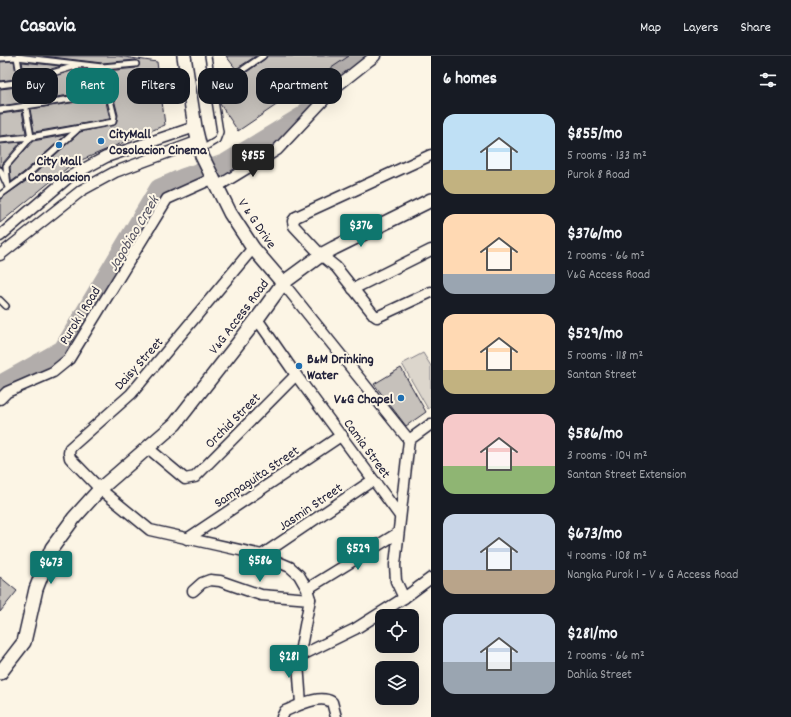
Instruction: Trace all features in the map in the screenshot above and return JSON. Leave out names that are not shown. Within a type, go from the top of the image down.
[{"type":"street","name":"V & G Drive","points":[[176,56],[191,128],[230,214],[253,248],[284,283]]},
{"type":"street","name":"V & G Drive","points":[[184,56],[191,128]]},
{"type":"street","points":[[0,255],[82,190],[115,172],[205,161],[277,150],[336,87],[375,56]]},
{"type":"street","points":[[0,236],[69,177],[106,157],[191,128]]},
{"type":"street","points":[[431,155],[296,217],[293,221],[294,226],[336,267],[377,317],[431,292]]},
{"type":"street","name":"Purok 1 Road","points":[[0,399],[7,392],[53,372],[69,359],[167,199],[205,161]]},
{"type":"street","name":"V&G Access Road","points":[[0,673],[24,642],[36,589],[52,548],[74,518],[100,489],[175,424],[257,320],[284,283],[322,255],[431,200]]},
{"type":"street","name":"Daisy Street","points":[[253,248],[132,394],[70,448],[68,453],[70,458],[100,489],[150,530],[262,555],[290,567],[299,575],[308,594]]},
{"type":"street","points":[[354,289],[431,250]]},
{"type":"street","points":[[284,283],[409,440],[395,565],[396,581],[404,598]]},
{"type":"street","name":"Camia Street","points":[[257,320],[400,516]]},
{"type":"street","name":"Orchid Street","points":[[148,448],[185,479],[195,477],[296,375]]},
{"type":"street","points":[[409,440],[431,424]]},
{"type":"street","name":"Sampaguita Street","points":[[187,539],[342,435]]},
{"type":"street","name":"Jasmin Street","points":[[262,555],[373,480]]},
{"type":"street","points":[[193,591],[202,583],[210,580],[220,581],[261,595],[308,594],[398,534]]},
{"type":"street","points":[[300,656],[355,629],[404,598],[431,578]]},
{"type":"street","points":[[301,704],[298,663],[308,594]]},
{"type":"street","points":[[282,717],[284,711],[301,704],[323,699],[328,699],[332,702],[336,717]]},
{"type":"lane","points":[[208,56],[210,68]]},
{"type":"lane","points":[[245,68],[263,56]]},
{"type":"lane","points":[[17,57],[19,68]]},
{"type":"lane","points":[[0,58],[17,57],[102,67],[136,64]]},
{"type":"lane","points":[[58,71],[79,65]]},
{"type":"lane","points":[[0,85],[12,83]]},
{"type":"lane","points":[[0,110],[66,100]]},
{"type":"lane","points":[[0,140],[31,138],[52,132],[77,130],[113,122],[114,116],[112,104]]},
{"type":"lane","points":[[205,161],[219,137],[220,132],[215,104]]},
{"type":"lane","points":[[26,106],[31,138]]},
{"type":"lane","points":[[0,195],[26,176],[77,130]]},
{"type":"lane","points":[[8,188],[6,166],[31,138]]},
{"type":"lane","points":[[0,170],[8,188]]},
{"type":"lane","points":[[0,300],[6,306]]},
{"type":"shaded area","points":[[423,353],[431,366],[431,407],[428,409],[402,364]]},
{"type":"building","points":[[43,56],[118,56],[157,62],[158,68],[136,68],[140,64],[136,60],[102,63]]},
{"type":"building","points":[[226,56],[256,56],[238,68],[235,68]]},
{"type":"building","points":[[267,56],[349,56],[331,68],[256,68],[256,104],[278,104],[238,131],[220,104],[248,104],[248,71]]},
{"type":"building","points":[[14,61],[15,68],[12,68],[12,80],[0,81],[0,62]]},
{"type":"building","points":[[22,62],[61,66],[54,68],[23,68]]},
{"type":"building","points":[[127,69],[127,104],[162,104],[165,125],[72,164],[0,223],[0,199],[29,179],[80,132],[116,124],[118,115],[115,104],[119,104],[119,70]]},
{"type":"building","points":[[66,72],[66,96],[58,97],[58,75]]},
{"type":"building","points":[[12,88],[12,104],[14,104],[0,106],[0,89]]},
{"type":"building","points":[[66,104],[106,104],[110,119],[34,132],[30,109]]},
{"type":"building","points":[[22,111],[26,133],[0,136],[0,114]]},
{"type":"building","points":[[66,135],[11,182],[10,167],[33,141]]},
{"type":"building","points":[[21,142],[3,163],[2,167],[0,166],[0,144]]},
{"type":"building","name":"V&G Chapel","points":[[401,368],[426,412],[406,426],[374,384]]},
{"type":"building","points":[[0,577],[17,591],[0,612]]},
{"type":"waterway","name":"Jagobiao Creek","points":[[0,388],[4,383],[63,350],[159,189],[184,178],[225,164],[305,115],[334,74],[370,56]]},
{"type":"place","name":"CityMall Cosolacion Cinema","points":[[101,141]]},
{"type":"place","name":"City Mall Consolacion","points":[[59,145]]},
{"type":"place","name":"B&M Drinking Water","points":[[299,366]]},
{"type":"place","name":"V&G Chapel","points":[[401,398]]}]
